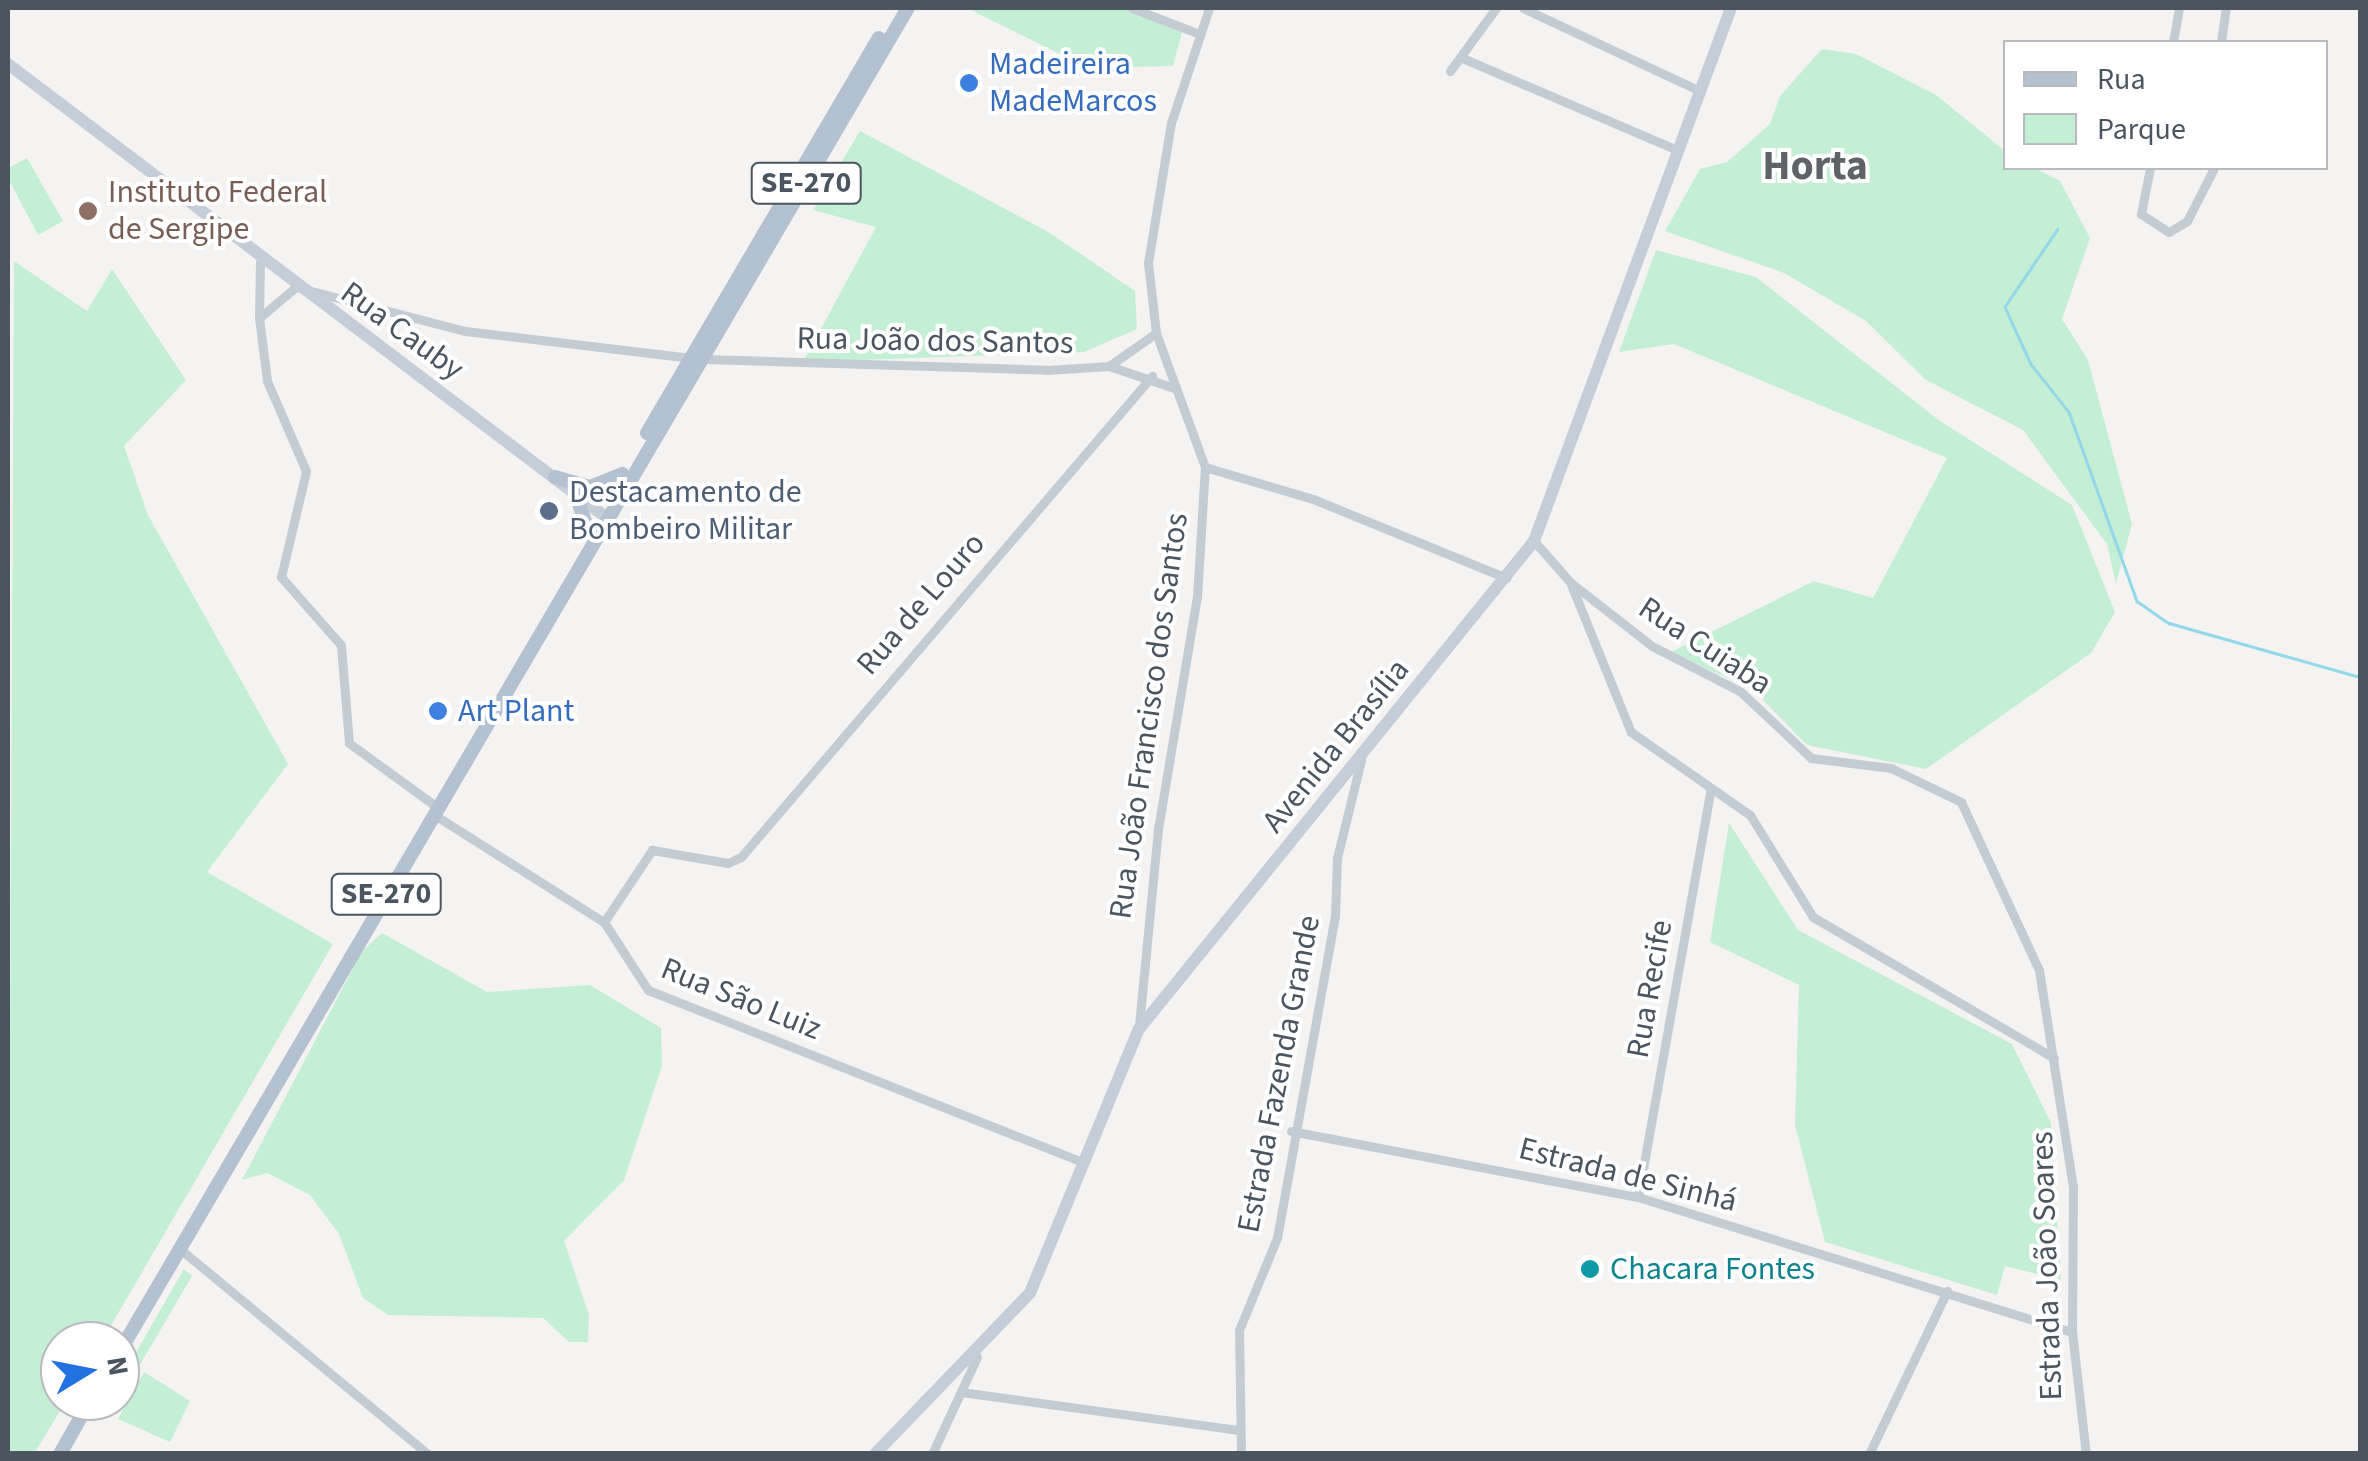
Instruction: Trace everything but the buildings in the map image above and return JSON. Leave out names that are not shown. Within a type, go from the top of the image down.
[{"type":"main road","name":"SE-270","points":[[613,498],[623,474],[697,358],[898,8]]},
{"type":"main road","name":"SE-270","points":[[138,1321],[590,536],[908,8]]},
{"type":"main road","name":"Avenida Brasília","points":[[876,1454],[976,1357],[1030,1293],[1080,1161],[1139,1029],[1510,579],[1534,541],[1731,8]]},
{"type":"main road","name":"Rua Cauby","points":[[8,64],[260,262],[603,515]]},
{"type":"main road","points":[[556,477],[590,487],[623,474]]},
{"type":"main road","points":[[576,494],[590,536]]},
{"type":"main road","points":[[60,1454],[79,1421]]},
{"type":"street","points":[[1132,8],[1197,33]]},
{"type":"street","name":"Rua João Francisco dos Santos","points":[[1139,1029],[1158,829],[1197,597],[1205,467],[1156,333],[1149,244],[1197,33],[1209,8]]},
{"type":"street","points":[[1450,70],[1496,8]]},
{"type":"street","points":[[1524,8],[1700,91]]},
{"type":"street","points":[[2172,40],[2179,8]]},
{"type":"street","points":[[2221,40],[2226,8]]},
{"type":"street","points":[[1460,57],[1677,150]]},
{"type":"street","points":[[2150,170],[2141,214],[2180,230],[2213,170]]},
{"type":"street","points":[[259,318],[260,262]]},
{"type":"street","name":"Rua João dos Santos","points":[[296,287],[465,331],[697,358],[900,372],[1109,366],[1156,333]]},
{"type":"street","points":[[259,318],[296,287]]},
{"type":"street","name":"Rua São Luiz","points":[[259,318],[267,381],[306,471],[281,577],[341,645],[349,744],[435,810],[604,922],[648,990],[1080,1161]]},
{"type":"street","points":[[1109,366],[1152,376],[1174,388]]},
{"type":"street","name":"Rua de Louro","points":[[604,922],[648,853],[728,864],[1152,376]]},
{"type":"street","points":[[1205,467],[1313,499],[1510,579]]},
{"type":"street","points":[[1534,541],[1570,582],[1631,732],[1750,815],[1818,922],[2054,1058]]},
{"type":"street","name":"Rua Cuiaba","points":[[1570,582],[1652,646],[1741,692],[1811,758],[1925,780]]},
{"type":"street","name":"Estrada Fazenda Grande","points":[[1241,1454],[1238,1330],[1274,1247],[1292,1130],[1362,760]]},
{"type":"street","name":"Estrada João Soares","points":[[1925,780],[1962,802],[2037,962],[2074,1203],[2072,1332],[2086,1454]]},
{"type":"street","name":"Rua Recife","points":[[1638,1196],[1711,790]]},
{"type":"street","name":"Estrada de Sinhá","points":[[1292,1130],[1638,1196],[2072,1332]]},
{"type":"street","points":[[180,1249],[428,1454]]},
{"type":"street","points":[[1870,1454],[1948,1291]]},
{"type":"street","points":[[932,1454],[976,1357]]},
{"type":"street","points":[[961,1392],[1238,1430]]},
{"type":"green space","points":[[967,8],[1126,8],[1183,29],[1173,66],[1088,68]]},
{"type":"green space","points":[[1822,49],[1856,54],[1936,95],[2003,149],[2003,170],[2039,170],[2060,181],[2090,238],[2062,319],[2088,360],[2132,524],[2116,584],[2107,544],[2023,430],[1926,380],[1866,321],[1784,273],[1665,231],[1700,169],[1727,162],[1770,124],[1780,96]]},
{"type":"green space","points":[[860,131],[1050,233],[1135,291],[1137,329],[1084,352],[803,362],[876,227],[813,210]]},
{"type":"green space","points":[[27,158],[63,221],[38,235],[8,178],[8,168]]},
{"type":"green space","points":[[1656,250],[1756,277],[1940,421],[2072,505],[2115,612],[2091,653],[1926,769],[1807,745],[1753,690],[1671,652],[1814,581],[1873,598],[1947,458],[1674,344],[1619,352]]},
{"type":"green space","points":[[14,261],[87,311],[112,269],[186,380],[124,446],[148,515],[288,764],[207,872],[333,944],[114,1321],[40,1321],[40,1421],[54,1421],[34,1454],[8,1453]]},
{"type":"green space","points":[[1729,823],[1798,930],[2012,1044],[2051,1123],[2061,1280],[2005,1266],[1997,1295],[1825,1242],[1795,1125],[1799,985],[1710,942]]},
{"type":"green space","points":[[382,933],[487,992],[590,985],[661,1028],[662,1066],[624,1180],[564,1241],[589,1315],[588,1342],[569,1342],[543,1318],[388,1315],[363,1298],[339,1234],[310,1195],[267,1173],[242,1180],[362,951]]},
{"type":"green space","points":[[184,1269],[192,1276],[140,1365],[140,1345]]},
{"type":"green space","points":[[144,1372],[190,1401],[170,1442],[123,1421],[140,1421],[140,1379]]},
{"type":"waterway","points":[[2058,229],[2005,307],[2031,364],[2069,412],[2137,601],[2169,623],[2360,677]]},
{"type":"place","name":"Madeireira MadeMarcos","points":[[969,83]]},
{"type":"place","name":"Instituto Federal de Sergipe","points":[[88,211]]},
{"type":"place","name":"Destacamento de Bombeiro Militar","points":[[549,511]]},
{"type":"place","name":"Art Plant","points":[[438,711]]},
{"type":"place","name":"Chacara Fontes","points":[[1590,1269]]},
{"type":"district","name":"Horta","points":[[1815,166]]}]
